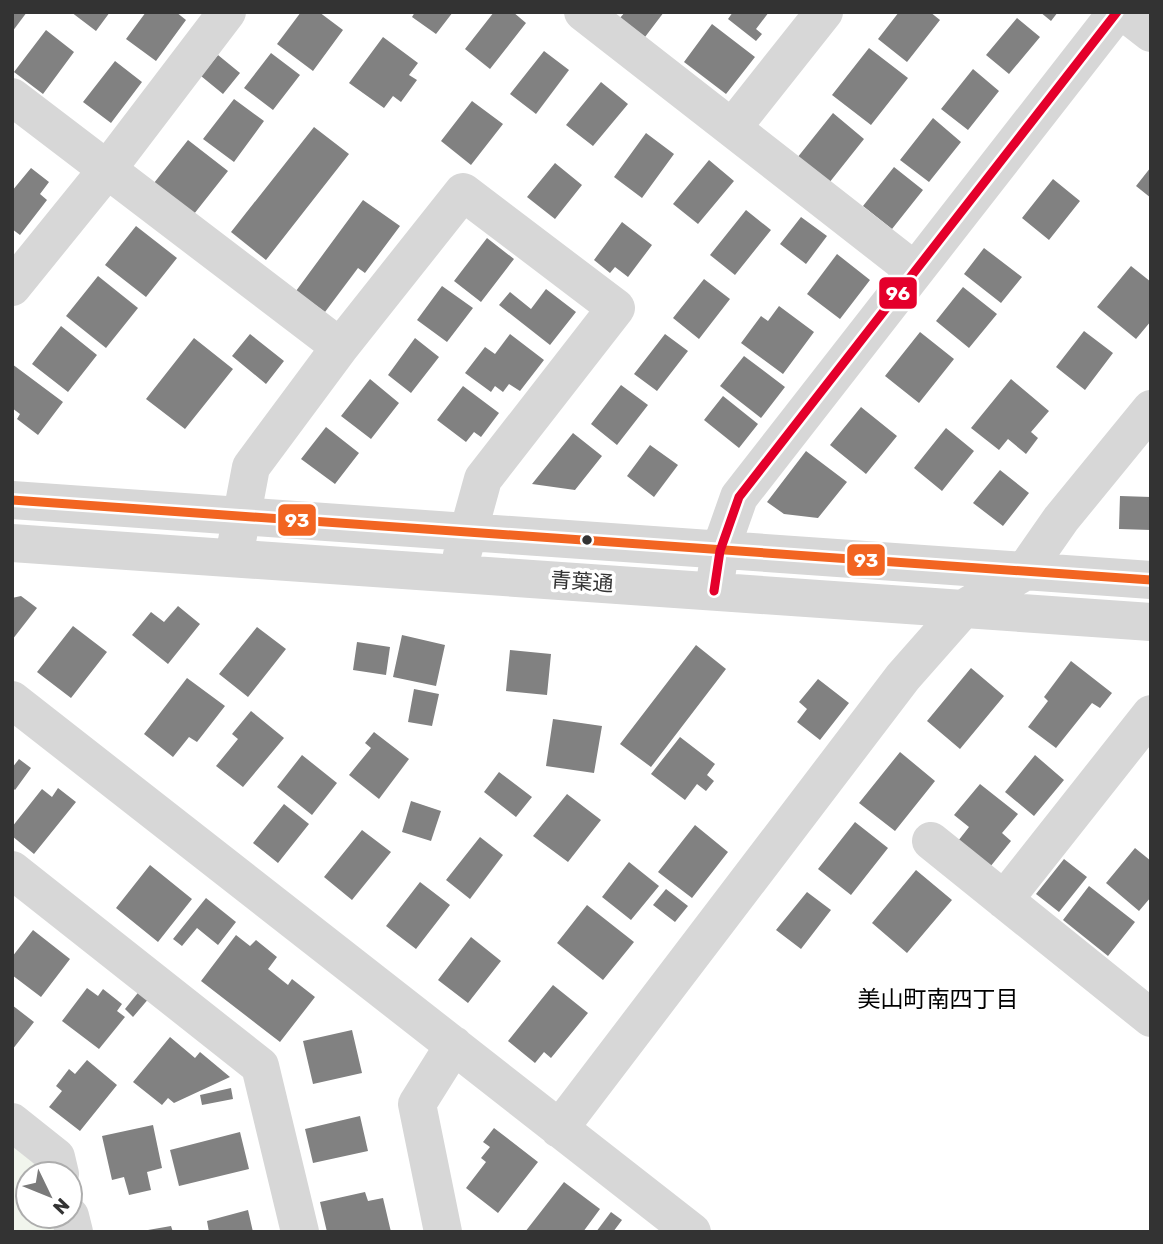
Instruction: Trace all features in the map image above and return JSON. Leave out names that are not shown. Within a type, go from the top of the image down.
[{"type":"street","points":[[12,287],[106,171],[227,12]]},
{"type":"street","points":[[583,12],[915,271]]},
{"type":"street","points":[[732,128],[824,12]]},
{"type":"street","points":[[714,591],[720,551],[739,497],[1117,12]]},
{"type":"street","points":[[1124,12],[1151,33]]},
{"type":"street","points":[[12,97],[340,347]]},
{"type":"street","points":[[234,560],[251,467],[340,347],[463,192],[615,308],[483,479],[456,573]]},
{"type":"street","points":[[559,1129],[903,677],[963,609],[1024,572],[1060,519],[1151,409]]},
{"type":"street","name":"青葉通","points":[[12,500],[1151,580]]},
{"type":"street","name":"青葉通","points":[[12,543],[1151,622]]},
{"type":"street","points":[[12,700],[692,1232]]},
{"type":"street","points":[[1004,900],[1151,714]]},
{"type":"street","points":[[931,841],[1151,1018]]},
{"type":"street","points":[[14,875],[260,1066],[300,1232]]},
{"type":"street","points":[[443,1232],[417,1104],[454,1045]]},
{"type":"street","points":[[12,1122],[57,1160]]},
{"type":"shaded area","points":[[12,1145],[30,1160],[14,1160],[14,1230],[57,1232],[12,1232]]},
{"type":"building","points":[[12,12],[27,12],[12,32]]},
{"type":"building","points":[[71,12],[110,12],[96,31]]},
{"type":"building","points":[[146,12],[176,12],[186,20],[156,61],[126,39]]},
{"type":"building","points":[[301,12],[319,12],[343,30],[313,71],[277,44]]},
{"type":"building","points":[[415,12],[453,12],[436,34],[412,17]]},
{"type":"building","points":[[494,12],[513,12],[526,23],[490,69],[465,49]]},
{"type":"building","points":[[625,12],[664,12],[645,37],[620,18]]},
{"type":"building","points":[[733,12],[769,12],[756,29],[762,34],[756,41],[728,19]]},
{"type":"building","points":[[899,12],[930,12],[940,20],[907,62],[878,39]]},
{"type":"building","points":[[1040,12],[1058,12],[1051,21]]},
{"type":"building","points":[[1017,18],[1040,37],[1009,74],[986,55]]},
{"type":"building","points":[[712,24],[755,57],[726,94],[684,62]]},
{"type":"building","points":[[46,30],[74,52],[43,94],[14,72]]},
{"type":"building","points":[[383,37],[418,63],[409,75],[417,80],[401,102],[393,96],[384,108],[349,83]]},
{"type":"building","points":[[869,48],[908,78],[871,125],[832,95]]},
{"type":"building","points":[[544,51],[569,70],[536,114],[510,94]]},
{"type":"building","points":[[271,53],[300,75],[273,110],[244,88]]},
{"type":"building","points":[[218,55],[240,73],[223,94],[201,76]]},
{"type":"building","points":[[115,61],[142,82],[111,123],[83,102]]},
{"type":"building","points":[[973,69],[999,91],[968,130],[941,109]]},
{"type":"building","points":[[601,82],[628,104],[593,146],[566,125]]},
{"type":"building","points":[[234,99],[264,121],[234,162],[203,139]]},
{"type":"building","points":[[472,101],[503,124],[471,165],[441,141]]},
{"type":"building","points":[[833,113],[864,139],[829,183],[797,158]]},
{"type":"building","points":[[933,118],[961,142],[929,182],[900,160]]},
{"type":"building","points":[[314,127],[349,154],[266,260],[231,232]]},
{"type":"building","points":[[646,133],[674,154],[642,198],[614,177]]},
{"type":"building","points":[[188,140],[228,171],[194,214],[154,183]]},
{"type":"building","points":[[709,160],[734,181],[698,224],[673,204]]},
{"type":"building","points":[[555,163],[582,185],[555,219],[527,197]]},
{"type":"building","points":[[894,167],[923,190],[892,229],[863,206]]},
{"type":"building","points":[[1151,167],[1151,198],[1136,186]]},
{"type":"building","points":[[31,168],[49,182],[40,194],[47,200],[20,235],[12,229],[12,191]]},
{"type":"building","points":[[1053,179],[1080,201],[1049,240],[1022,218]]},
{"type":"building","points":[[363,200],[400,226],[365,273],[358,268],[325,312],[296,291]]},
{"type":"building","points":[[746,210],[771,230],[735,275],[710,255]]},
{"type":"building","points":[[801,217],[827,236],[806,264],[780,244]]},
{"type":"building","points":[[622,222],[652,245],[628,277],[615,267],[610,273],[594,260]]},
{"type":"building","points":[[136,226],[177,258],[146,297],[105,265]]},
{"type":"building","points":[[487,238],[514,259],[481,302],[454,281]]},
{"type":"building","points":[[984,248],[1022,277],[1001,303],[964,274]]},
{"type":"building","points":[[837,254],[870,280],[840,319],[807,294]]},
{"type":"building","points":[[1131,266],[1151,282],[1151,321],[1136,339],[1097,307]]},
{"type":"building","points":[[98,276],[138,308],[106,348],[66,316]]},
{"type":"building","points":[[704,279],[730,299],[699,339],[673,318]]},
{"type":"building","points":[[442,286],[473,308],[447,342],[417,320]]},
{"type":"building","points":[[963,287],[997,314],[969,348],[936,321]]},
{"type":"building","points":[[546,289],[576,312],[550,345],[499,305],[510,292],[531,309]]},
{"type":"building","points":[[779,306],[814,332],[783,374],[741,343],[761,316],[768,321]]},
{"type":"building","points":[[61,326],[97,355],[68,392],[32,364]]},
{"type":"building","points":[[1084,331],[1113,353],[1085,390],[1056,367]]},
{"type":"building","points":[[920,332],[954,359],[919,403],[885,376]]},
{"type":"building","points":[[250,334],[284,361],[266,384],[232,356]]},
{"type":"building","points":[[510,334],[544,360],[520,391],[509,384],[503,392],[495,386],[491,392],[465,373],[485,347],[495,354]]},
{"type":"building","points":[[665,334],[688,351],[657,391],[634,374]]},
{"type":"building","points":[[194,338],[233,369],[185,429],[146,399]]},
{"type":"building","points":[[415,338],[439,357],[411,393],[388,375]]},
{"type":"building","points":[[744,356],[785,387],[761,418],[720,386]]},
{"type":"building","points":[[12,364],[63,402],[38,435],[17,419],[20,414],[12,408]]},
{"type":"building","points":[[370,379],[399,403],[371,439],[341,416]]},
{"type":"building","points":[[1011,379],[1049,411],[1031,432],[1038,438],[1026,454],[1008,439],[999,450],[971,428]]},
{"type":"building","points":[[621,385],[648,405],[617,445],[591,424]]},
{"type":"building","points":[[463,386],[499,413],[481,437],[474,432],[466,442],[437,420]]},
{"type":"building","points":[[723,396],[758,424],[739,448],[704,420]]},
{"type":"building","points":[[861,407],[897,436],[866,474],[830,445]]},
{"type":"building","points":[[326,427],[359,453],[335,484],[301,459]]},
{"type":"building","points":[[946,428],[974,451],[942,491],[914,468]]},
{"type":"building","points":[[573,433],[602,456],[575,490],[532,484]]},
{"type":"building","points":[[650,445],[678,465],[654,497],[627,476]]},
{"type":"building","points":[[806,451],[847,482],[818,518],[784,514],[767,502]]},
{"type":"building","points":[[1000,470],[1029,493],[1003,526],[973,503]]},
{"type":"building","points":[[1120,496],[1151,497],[1151,530],[1119,529]]},
{"type":"building","points":[[21,596],[37,608],[12,640],[12,598]]},
{"type":"building","points":[[178,606],[200,624],[168,664],[132,635],[151,612],[164,622]]},
{"type":"building","points":[[73,626],[107,652],[71,698],[37,672]]},
{"type":"building","points":[[257,627],[286,649],[248,697],[219,674]]},
{"type":"building","points":[[402,635],[445,645],[436,686],[393,677]]},
{"type":"building","points":[[357,642],[390,647],[386,675],[353,670]]},
{"type":"building","points":[[696,645],[726,669],[651,767],[620,744]]},
{"type":"building","points":[[510,650],[551,654],[547,695],[506,691]]},
{"type":"building","points":[[1071,661],[1112,693],[1100,708],[1092,703],[1056,748],[1028,727],[1048,701],[1044,697]]},
{"type":"building","points":[[971,668],[1004,696],[960,749],[927,721]]},
{"type":"building","points":[[187,678],[225,706],[197,742],[189,737],[173,757],[144,734]]},
{"type":"building","points":[[818,679],[849,703],[820,740],[797,722],[807,709],[799,702]]},
{"type":"building","points":[[414,689],[439,694],[432,726],[408,722]]},
{"type":"building","points":[[251,711],[284,738],[243,787],[216,766],[238,739],[232,734]]},
{"type":"building","points":[[553,719],[602,726],[594,773],[546,766]]},
{"type":"building","points":[[374,732],[409,759],[379,799],[349,775],[371,748],[365,743]]},
{"type":"building","points":[[680,737],[715,764],[707,775],[714,781],[706,791],[697,784],[685,800],[651,774]]},
{"type":"building","points":[[900,752],[935,781],[895,831],[859,803]]},
{"type":"building","points":[[302,755],[337,783],[312,815],[277,787]]},
{"type":"building","points":[[1035,755],[1064,780],[1034,816],[1005,792]]},
{"type":"building","points":[[19,759],[31,768],[15,790],[12,787],[12,768]]},
{"type":"building","points":[[499,772],[532,797],[516,817],[484,792]]},
{"type":"building","points":[[980,784],[1018,814],[1002,833],[1011,841],[990,867],[958,841],[969,827],[954,815]]},
{"type":"building","points":[[58,788],[76,802],[34,854],[12,836],[12,827],[42,789],[52,797]]},
{"type":"building","points":[[567,794],[601,820],[568,862],[533,836]]},
{"type":"building","points":[[411,801],[441,811],[431,841],[402,832]]},
{"type":"building","points":[[284,804],[309,824],[278,863],[253,843]]},
{"type":"building","points":[[855,822],[888,848],[851,895],[818,869]]},
{"type":"building","points":[[695,825],[728,852],[692,898],[658,872]]},
{"type":"building","points":[[362,830],[391,852],[352,900],[324,877]]},
{"type":"building","points":[[480,837],[503,855],[470,899],[446,880]]},
{"type":"building","points":[[1135,848],[1151,861],[1151,897],[1139,911],[1106,883]]},
{"type":"building","points":[[1064,859],[1087,877],[1059,912],[1036,894]]},
{"type":"building","points":[[629,862],[659,886],[631,920],[602,897]]},
{"type":"building","points":[[150,865],[192,899],[158,942],[116,908]]},
{"type":"building","points":[[916,870],[952,900],[907,953],[872,923]]},
{"type":"building","points":[[420,882],[450,905],[416,949],[386,926]]},
{"type":"building","points":[[1089,886],[1135,922],[1108,956],[1063,920]]},
{"type":"building","points":[[666,889],[688,906],[675,922],[653,905]]},
{"type":"building","points":[[807,892],[831,910],[801,949],[776,930]]},
{"type":"building","points":[[206,898],[236,922],[218,945],[197,928],[182,946],[173,939]]},
{"type":"building","points":[[587,905],[634,942],[603,980],[557,943]]},
{"type":"building","points":[[33,930],[70,959],[41,997],[12,975],[12,957]]},
{"type":"building","points":[[236,935],[250,946],[256,940],[277,957],[268,969],[288,985],[292,979],[315,997],[280,1042],[201,981]]},
{"type":"building","points":[[471,937],[501,961],[468,1003],[438,980]]},
{"type":"building","points":[[553,985],[588,1013],[551,1058],[544,1052],[535,1063],[508,1041]]},
{"type":"building","points":[[87,988],[98,996],[103,989],[122,1004],[117,1011],[125,1017],[99,1049],[62,1021]]},
{"type":"building","points":[[141,989],[150,997],[133,1017],[125,1009]]},
{"type":"building","points":[[12,1005],[34,1022],[12,1050]]},
{"type":"building","points":[[352,1030],[362,1073],[313,1084],[303,1041]]},
{"type":"building","points":[[170,1037],[195,1058],[200,1052],[230,1077],[174,1103],[168,1098],[162,1105],[133,1082]]},
{"type":"building","points":[[87,1060],[117,1085],[80,1131],[49,1107],[62,1091],[56,1086],[69,1069],[75,1074]]},
{"type":"building","points":[[231,1088],[233,1099],[202,1105],[200,1095]]},
{"type":"building","points":[[360,1116],[368,1151],[313,1163],[305,1129]]},
{"type":"building","points":[[153,1125],[162,1168],[147,1172],[151,1190],[129,1195],[124,1177],[112,1180],[102,1136]]},
{"type":"building","points":[[494,1128],[538,1162],[498,1213],[466,1188],[486,1162],[481,1158],[490,1147],[483,1142]]},
{"type":"building","points":[[240,1132],[249,1169],[179,1186],[170,1150]]},
{"type":"building","points":[[564,1182],[600,1209],[583,1232],[525,1232]]},
{"type":"building","points":[[365,1192],[368,1201],[383,1198],[391,1232],[327,1232],[320,1202]]},
{"type":"building","points":[[248,1210],[253,1232],[209,1232],[207,1221]]},
{"type":"building","points":[[611,1212],[622,1220],[613,1232],[596,1232]]},
{"type":"building","points":[[171,1226],[173,1232],[148,1232],[148,1230]]},
{"type":"transit line","name":"96","points":[[714,591],[720,551],[739,497],[1117,12]]},
{"type":"transit line","name":"93","points":[[12,500],[1151,580]]},
{"type":"district","name":"美山町南四丁目","points":[[938,999]]}]
